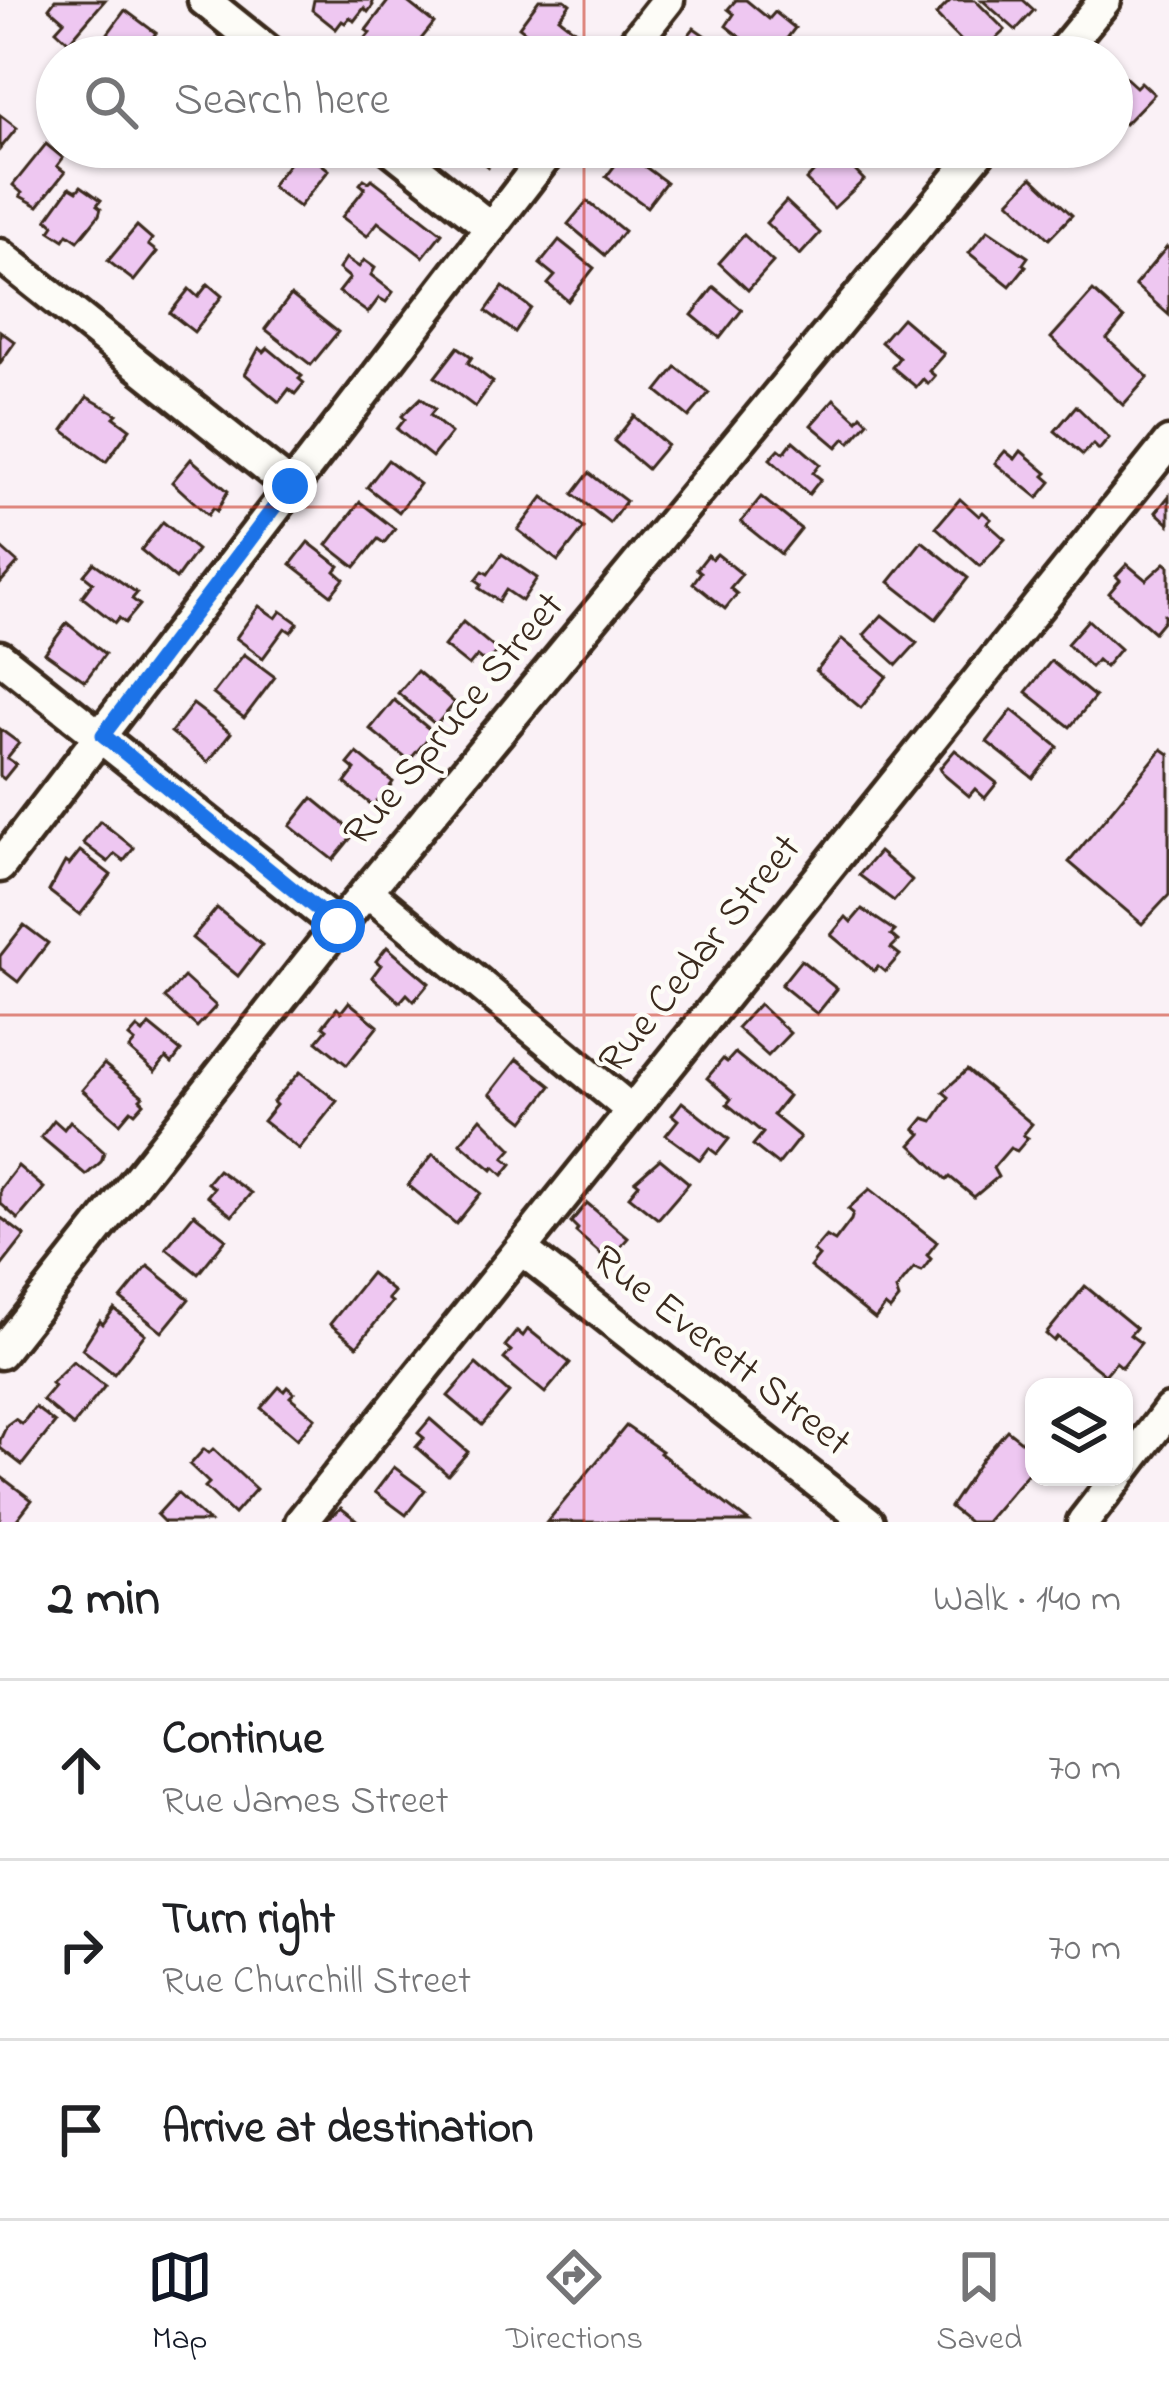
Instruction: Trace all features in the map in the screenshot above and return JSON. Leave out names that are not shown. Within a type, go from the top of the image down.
[{"type":"street","points":[[204,0],[249,36]]},
{"type":"street","points":[[640,36],[668,0]]},
{"type":"street","points":[[1075,36],[1105,0]]},
{"type":"street","points":[[415,168],[490,228]]},
{"type":"street","points":[[0,866],[537,168]]},
{"type":"street","name":"Rue Spruce Street","points":[[0,1353],[338,926],[966,168]]},
{"type":"street","points":[[0,255],[290,486]]},
{"type":"street","name":"Rue Cedar Street","points":[[301,1522],[1169,442]]},
{"type":"street","points":[[0,656],[338,926]]},
{"type":"street","points":[[367,891],[631,1110]]},
{"type":"street","name":"Rue Everett Street","points":[[520,1249],[868,1522]]},
{"type":"street","points":[[1133,1457],[1169,1411]]},
{"type":"street","points":[[1083,1522],[1111,1486]]},
{"type":"building","points":[[55,0],[105,0],[74,36],[62,36],[56,30],[64,21],[49,8]]},
{"type":"building","points":[[314,0],[371,0],[373,5],[336,29],[312,10]]},
{"type":"building","points":[[389,0],[405,0],[434,23],[424,36],[368,36],[366,30]]},
{"type":"building","points":[[539,0],[565,0],[570,4],[559,18],[581,35],[531,36],[519,27]]},
{"type":"building","points":[[736,0],[746,0],[769,19],[775,12],[795,28],[789,36],[739,36],[726,26],[734,14],[728,9]]},
{"type":"building","points":[[951,0],[975,0],[1005,30],[999,36],[956,36],[936,15]]},
{"type":"building","points":[[982,0],[1023,0],[1034,10],[1016,30]]},
{"type":"building","points":[[125,10],[156,33],[154,36],[106,36]]},
{"type":"building","points":[[1141,82],[1154,94],[1133,116],[1133,84]]},
{"type":"building","points":[[0,115],[17,128],[0,149]]},
{"type":"building","points":[[36,156],[36,168],[65,172],[38,206],[20,196],[13,185]]},
{"type":"building","points":[[285,168],[329,170],[299,207],[271,186]]},
{"type":"building","points":[[613,168],[647,168],[666,182],[647,207],[606,177]]},
{"type":"building","points":[[817,168],[852,168],[864,180],[834,208],[806,180]]},
{"type":"building","points":[[1032,177],[1072,215],[1049,239],[1009,201]]},
{"type":"building","points":[[372,179],[442,233],[423,257],[378,222],[367,236],[342,217],[365,188],[360,184]]},
{"type":"building","points":[[81,186],[101,200],[99,215],[78,241],[68,234],[64,240],[50,231],[54,225],[47,219],[70,187],[77,191]]},
{"type":"building","points":[[587,201],[624,231],[605,255],[568,224]]},
{"type":"building","points":[[786,201],[820,233],[800,255],[766,223]]},
{"type":"building","points":[[137,226],[152,239],[148,245],[157,252],[134,281],[108,261]]},
{"type":"building","points":[[988,230],[1028,257],[1010,286],[969,253]]},
{"type":"building","points":[[744,235],[773,262],[748,290],[719,263]]},
{"type":"building","points":[[559,240],[594,268],[568,301],[548,284],[555,276],[540,264]]},
{"type":"building","points":[[1169,249],[1169,315],[1135,285]]},
{"type":"building","points":[[346,258],[359,267],[364,260],[375,268],[371,275],[393,292],[386,302],[379,298],[368,313],[339,292],[350,278],[339,269]]},
{"type":"building","points":[[208,284],[222,296],[194,332],[170,313],[189,289],[198,297]]},
{"type":"building","points":[[503,287],[531,308],[515,332],[486,311]]},
{"type":"building","points":[[714,287],[742,310],[720,338],[692,315]]},
{"type":"building","points":[[1093,291],[1124,319],[1107,339],[1148,377],[1123,405],[1051,338]]},
{"type":"building","points":[[291,295],[338,332],[311,365],[265,329]]},
{"type":"building","points":[[902,318],[944,354],[929,371],[935,376],[928,384],[923,379],[916,387],[892,367],[899,358],[881,342]]},
{"type":"building","points":[[0,331],[15,342],[0,363]]},
{"type":"building","points":[[458,347],[472,357],[468,363],[493,382],[475,407],[435,377]]},
{"type":"building","points":[[259,348],[264,352],[268,348],[302,376],[299,379],[304,383],[295,394],[289,389],[279,402],[245,374]]},
{"type":"building","points":[[676,367],[709,393],[689,417],[657,391]]},
{"type":"building","points":[[87,397],[117,414],[114,417],[130,429],[106,462],[63,430]]},
{"type":"building","points":[[421,398],[435,409],[430,415],[451,433],[432,457],[397,429],[405,419],[402,416]]},
{"type":"building","points":[[834,399],[857,420],[861,415],[868,422],[850,443],[845,438],[837,447],[811,425]]},
{"type":"building","points":[[1076,406],[1109,438],[1099,450],[1093,444],[1083,455],[1055,431]]},
{"type":"building","points":[[634,416],[667,445],[647,469],[614,441]]},
{"type":"building","points":[[793,441],[820,464],[813,473],[821,479],[809,494],[770,459],[779,449],[784,453]]},
{"type":"building","points":[[1005,451],[1015,459],[1021,451],[1047,473],[1044,476],[1051,482],[1038,498],[995,463]]},
{"type":"building","points":[[191,459],[228,491],[217,511],[213,508],[208,515],[172,482]]},
{"type":"building","points":[[388,460],[420,484],[399,512],[367,487]]},
{"type":"building","points":[[589,473],[626,501],[610,523],[573,494]]},
{"type":"building","points":[[1169,496],[1169,524],[1156,512]]},
{"type":"building","points":[[543,497],[584,528],[558,561],[518,530]]},
{"type":"building","points":[[761,497],[801,529],[781,554],[741,522]]},
{"type":"building","points":[[960,499],[979,516],[983,512],[991,519],[987,523],[1005,539],[980,566],[936,527]]},
{"type":"building","points":[[360,502],[395,529],[384,543],[378,539],[355,567],[327,545]]},
{"type":"building","points":[[163,522],[197,550],[176,579],[141,550]]},
{"type":"building","points":[[922,541],[968,578],[936,619],[889,582]]},
{"type":"building","points":[[308,542],[339,566],[335,571],[344,579],[331,595],[291,564]]},
{"type":"building","points":[[0,547],[18,563],[0,583]]},
{"type":"building","points":[[502,554],[537,578],[522,601],[506,590],[499,601],[479,588],[482,584],[476,580],[483,571],[488,574]]},
{"type":"building","points":[[717,554],[742,574],[730,588],[737,594],[725,609],[693,583],[708,555],[712,559]]},
{"type":"building","points":[[94,563],[137,593],[132,599],[140,605],[125,623],[119,618],[115,623],[82,597],[93,582],[84,575]]},
{"type":"building","points":[[1165,563],[1169,566],[1169,619],[1164,615],[1154,632],[1109,593],[1127,564],[1146,580]]},
{"type":"building","points":[[259,606],[276,618],[281,611],[298,623],[291,632],[285,628],[263,658],[236,638]]},
{"type":"building","points":[[882,615],[917,643],[897,665],[864,635]]},
{"type":"building","points":[[1088,620],[1120,649],[1105,667],[1097,660],[1091,667],[1067,644]]},
{"type":"building","points":[[463,622],[497,650],[487,664],[477,656],[469,666],[444,646]]},
{"type":"building","points":[[67,623],[105,654],[85,681],[45,653]]},
{"type":"building","points":[[842,639],[887,676],[861,708],[816,671]]},
{"type":"building","points":[[244,654],[275,677],[244,718],[213,694]]},
{"type":"building","points":[[1051,661],[1095,697],[1070,727],[1026,692]]},
{"type":"building","points":[[417,671],[455,703],[436,725],[398,693]]},
{"type":"building","points":[[394,700],[433,732],[409,761],[370,729]]},
{"type":"building","points":[[193,704],[231,733],[208,762],[171,732]]},
{"type":"building","points":[[1012,710],[1058,747],[1033,778],[987,742]]},
{"type":"building","points":[[0,729],[19,743],[7,758],[16,764],[4,779],[0,776]]},
{"type":"building","points":[[1162,749],[1169,754],[1169,895],[1142,924],[1069,862]]},
{"type":"building","points":[[955,750],[997,783],[985,798],[975,789],[969,796],[943,774],[940,768]]},
{"type":"building","points":[[357,753],[393,782],[388,789],[393,792],[383,805],[378,800],[373,806],[345,783],[355,770],[348,764]]},
{"type":"building","points":[[312,798],[355,833],[333,860],[290,826]]},
{"type":"building","points":[[100,821],[134,848],[124,861],[115,854],[108,862],[83,843]]},
{"type":"building","points":[[80,851],[111,875],[80,915],[49,891],[65,862],[69,865]]},
{"type":"building","points":[[879,852],[912,880],[894,901],[859,875]]},
{"type":"building","points":[[217,908],[262,945],[238,976],[192,938]]},
{"type":"building","points":[[862,909],[895,931],[891,935],[898,941],[891,948],[900,955],[885,972],[878,966],[874,971],[831,935],[846,917],[851,922]]},
{"type":"building","points":[[24,925],[48,943],[18,982],[0,968],[0,956]]},
{"type":"building","points":[[387,947],[429,983],[414,1001],[407,994],[400,1002],[372,977]]},
{"type":"building","points":[[801,960],[837,989],[817,1014],[781,985]]},
{"type":"building","points":[[184,977],[216,1006],[197,1027],[165,998]]},
{"type":"building","points":[[349,1002],[378,1026],[347,1065],[317,1041],[337,1008],[341,1012]]},
{"type":"building","points":[[759,1004],[790,1033],[768,1056],[737,1028]]},
{"type":"building","points":[[149,1025],[181,1051],[172,1063],[166,1058],[155,1072],[129,1049],[135,1042],[129,1037],[137,1028],[143,1033]]},
{"type":"building","points":[[735,1053],[788,1096],[773,1115],[800,1137],[778,1165],[753,1145],[763,1133],[727,1104],[731,1099],[707,1078]]},
{"type":"building","points":[[517,1059],[551,1086],[524,1121],[490,1094]]},
{"type":"building","points":[[104,1064],[143,1096],[144,1103],[120,1123],[82,1090]]},
{"type":"building","points":[[967,1070],[1032,1124],[1017,1151],[1010,1148],[993,1168],[998,1177],[974,1197],[950,1177],[947,1180],[911,1145],[921,1134],[915,1129],[924,1118],[933,1121],[949,1097],[943,1092]]},
{"type":"building","points":[[300,1072],[337,1101],[299,1149],[263,1121]]},
{"type":"building","points":[[682,1102],[729,1139],[717,1154],[709,1148],[700,1160],[666,1135],[678,1120],[672,1115]]},
{"type":"building","points":[[481,1118],[512,1149],[504,1158],[512,1164],[503,1175],[460,1143]]},
{"type":"building","points":[[54,1120],[64,1129],[70,1121],[104,1152],[101,1162],[86,1175],[41,1137]]},
{"type":"building","points":[[433,1154],[481,1193],[456,1224],[408,1185]]},
{"type":"building","points":[[660,1159],[689,1183],[658,1219],[629,1196],[639,1184],[635,1181]]},
{"type":"building","points":[[18,1166],[44,1188],[18,1219],[0,1203],[0,1189]]},
{"type":"building","points":[[218,1170],[251,1193],[232,1216],[207,1196],[214,1188],[207,1183]]},
{"type":"building","points":[[870,1189],[937,1242],[922,1271],[914,1268],[896,1290],[899,1299],[875,1319],[810,1267],[819,1256],[813,1251],[826,1236],[835,1241],[851,1220],[853,1213],[848,1209]]},
{"type":"building","points":[[587,1203],[628,1238],[616,1252],[609,1246],[602,1255],[576,1232],[571,1222]]},
{"type":"building","points":[[194,1214],[226,1239],[198,1274],[166,1248]]},
{"type":"building","points":[[0,1217],[25,1236],[0,1268]]},
{"type":"building","points":[[148,1266],[189,1299],[162,1332],[121,1299]]},
{"type":"building","points":[[371,1273],[394,1292],[388,1299],[392,1302],[357,1346],[330,1324]]},
{"type":"building","points":[[1085,1286],[1136,1328],[1130,1335],[1141,1343],[1122,1367],[1116,1362],[1105,1375],[1057,1337],[1054,1341],[1046,1334]]},
{"type":"building","points":[[114,1309],[145,1334],[114,1374],[82,1349]]},
{"type":"building","points":[[528,1329],[570,1363],[545,1393],[504,1359],[511,1351],[505,1346],[517,1331],[523,1336]]},
{"type":"building","points":[[73,1361],[105,1386],[73,1426],[42,1400]]},
{"type":"building","points":[[476,1364],[509,1393],[482,1425],[448,1396]]},
{"type":"building","points":[[279,1387],[294,1393],[290,1397],[315,1418],[297,1439],[261,1408]]},
{"type":"building","points":[[35,1407],[55,1423],[22,1465],[0,1448],[0,1440],[7,1425],[15,1419],[22,1424]]},
{"type":"building","points":[[430,1419],[468,1452],[448,1475],[416,1447],[424,1438],[418,1433]]},
{"type":"building","points":[[626,1426],[662,1451],[749,1522],[547,1522]]},
{"type":"building","points":[[1007,1430],[1025,1444],[1025,1476],[986,1522],[969,1522],[950,1507]]},
{"type":"building","points":[[204,1449],[209,1453],[213,1449],[256,1489],[234,1514],[190,1465]]},
{"type":"building","points":[[394,1467],[425,1490],[406,1515],[375,1492]]},
{"type":"building","points":[[0,1476],[32,1500],[15,1522],[0,1522]]},
{"type":"building","points":[[177,1493],[209,1522],[164,1522],[157,1515]]},
{"type":"building","points":[[341,1508],[359,1522],[324,1522]]},
{"type":"route","points":[[290,486],[103,735],[338,926]]}]
